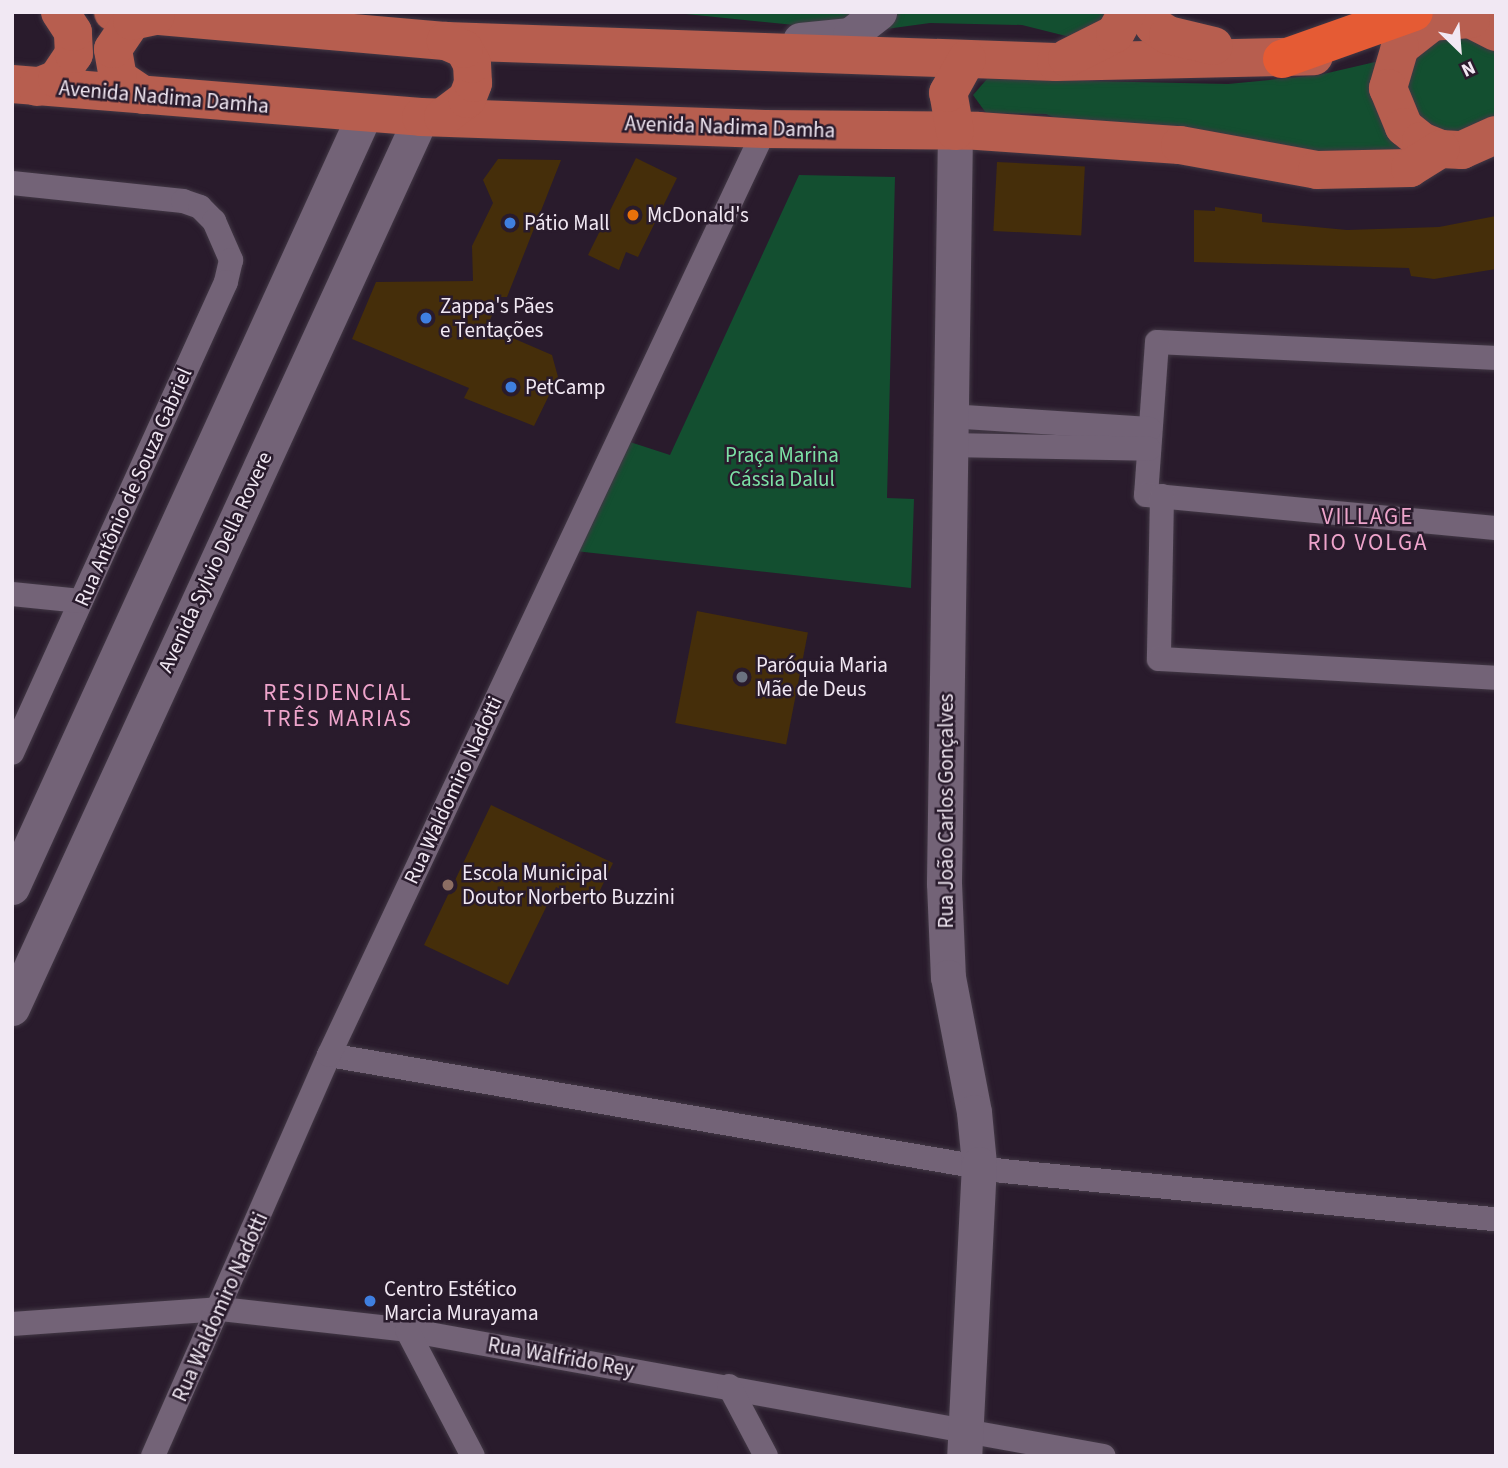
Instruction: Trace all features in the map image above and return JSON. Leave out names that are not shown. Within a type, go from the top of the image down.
[{"type":"highway","points":[[1282,59],[1414,22]]},
{"type":"main road","points":[[25,86],[57,79],[74,54],[73,32],[60,12]]},
{"type":"main road","points":[[113,12],[446,41],[752,49],[1056,62],[1282,59]]},
{"type":"main road","points":[[752,49],[850,35],[879,12]]},
{"type":"main road","points":[[1056,62],[1104,42],[1127,12]]},
{"type":"main road","points":[[1146,12],[1154,26],[1168,35],[1282,59]]},
{"type":"main road","points":[[143,95],[118,78],[113,49],[132,21],[155,16]]},
{"type":"main road","points":[[1487,23],[1451,18],[1414,22],[1391,66],[1393,109],[1404,127],[1441,149],[1491,141]]},
{"type":"main road","points":[[432,117],[467,99],[473,83],[472,64],[464,49],[446,41]]},
{"type":"main road","points":[[963,141],[948,93],[967,59]]},
{"type":"main road","name":"Avenida Nadima Damha","points":[[25,86],[432,117],[963,141],[1180,145],[1317,170],[1410,168],[1441,149]]},
{"type":"main road","points":[[12,887],[365,113]]},
{"type":"main road","name":"Avenida Sylvio Della Rovere","points":[[12,1008],[71,874],[355,260],[432,117]]},
{"type":"main road","name":"Rua João Carlos Gonçalves","points":[[963,141],[949,430],[944,883],[948,977],[975,1112],[979,1164],[964,1441]]},
{"type":"main road","points":[[308,240],[355,260]]},
{"type":"main road","points":[[27,853],[71,874]]},
{"type":"street","name":"Rua Waldomiro Nadotti","points":[[159,1452],[329,1055],[765,130]]},
{"type":"street","name":"Rua Antônio de Souza Gabriel","points":[[12,183],[183,201],[200,207],[214,221],[231,260],[226,282],[12,752]]},
{"type":"street","points":[[1496,358],[1157,342],[1146,495],[1496,528]]},
{"type":"street","points":[[949,430],[1150,439]]},
{"type":"street","points":[[1162,496],[1158,659],[1496,678]]},
{"type":"street","points":[[12,594],[81,601]]},
{"type":"street","points":[[329,1055],[979,1164],[1003,1171],[1496,1219]]},
{"type":"street","name":"Rua Walfrido Rey","points":[[12,1324],[221,1309],[407,1330],[729,1387],[964,1441],[1104,1456]]},
{"type":"street","points":[[407,1330],[473,1456]]},
{"type":"street","points":[[729,1387],[766,1456]]},
{"type":"green space","points":[[666,12],[1172,12],[1082,40],[1022,25],[930,23],[864,32]]},
{"type":"green space","points":[[1452,31],[1496,50],[1496,115],[1489,123],[1459,135],[1428,127],[1408,103],[1405,71],[1412,56]]},
{"type":"green space","points":[[1388,59],[1404,146],[1395,159],[1074,126],[1046,114],[986,113],[973,95],[987,79],[1228,84],[1319,75]]},
{"type":"green space","name":"Praça Marina Cássia Dalul","points":[[799,175],[895,177],[887,498],[914,499],[911,588],[575,551],[630,442],[670,455]]},
{"type":"building","name":"McDonald's","points":[[636,158],[677,178],[638,257],[626,252],[619,270],[588,255]]},
{"type":"building","points":[[498,159],[561,160],[507,297],[500,297],[487,327],[552,355],[558,377],[534,426],[464,398],[469,388],[352,339],[376,282],[473,281],[472,246],[493,203],[483,180]]},
{"type":"building","points":[[997,162],[1085,167],[1081,236],[993,231]]},
{"type":"building","points":[[1215,207],[1262,214],[1262,222],[1347,230],[1439,227],[1496,216],[1496,269],[1434,279],[1411,276],[1409,268],[1194,262],[1194,210],[1215,211]]},
{"type":"building","name":"Paróquia Maria Mãe de Deus","points":[[697,611],[808,633],[786,744],[675,723]]},
{"type":"building","name":"Escola Municipal Doutor Norberto Buzzini","points":[[491,805],[613,863],[593,905],[556,887],[508,985],[424,945]]},
{"type":"place","name":"McDonald's","points":[[633,215]]},
{"type":"place","name":"Pátio Mall","points":[[510,223]]},
{"type":"place","name":"Zappa's Pães e Tentações","points":[[426,318]]},
{"type":"place","name":"PetCamp","points":[[511,387]]},
{"type":"place","name":"Paróquia Maria Mãe de Deus","points":[[742,677]]},
{"type":"place","name":"Escola Municipal Doutor Norberto Buzzini","points":[[448,885]]},
{"type":"place","name":"Centro Estético Marcia Murayama","points":[[370,1301]]},
{"type":"district","name":"VILLAGE RIO VOLGA","points":[[1368,530]]},
{"type":"district","name":"RESIDENCIAL TRÊS MARIAS","points":[[338,706]]}]
